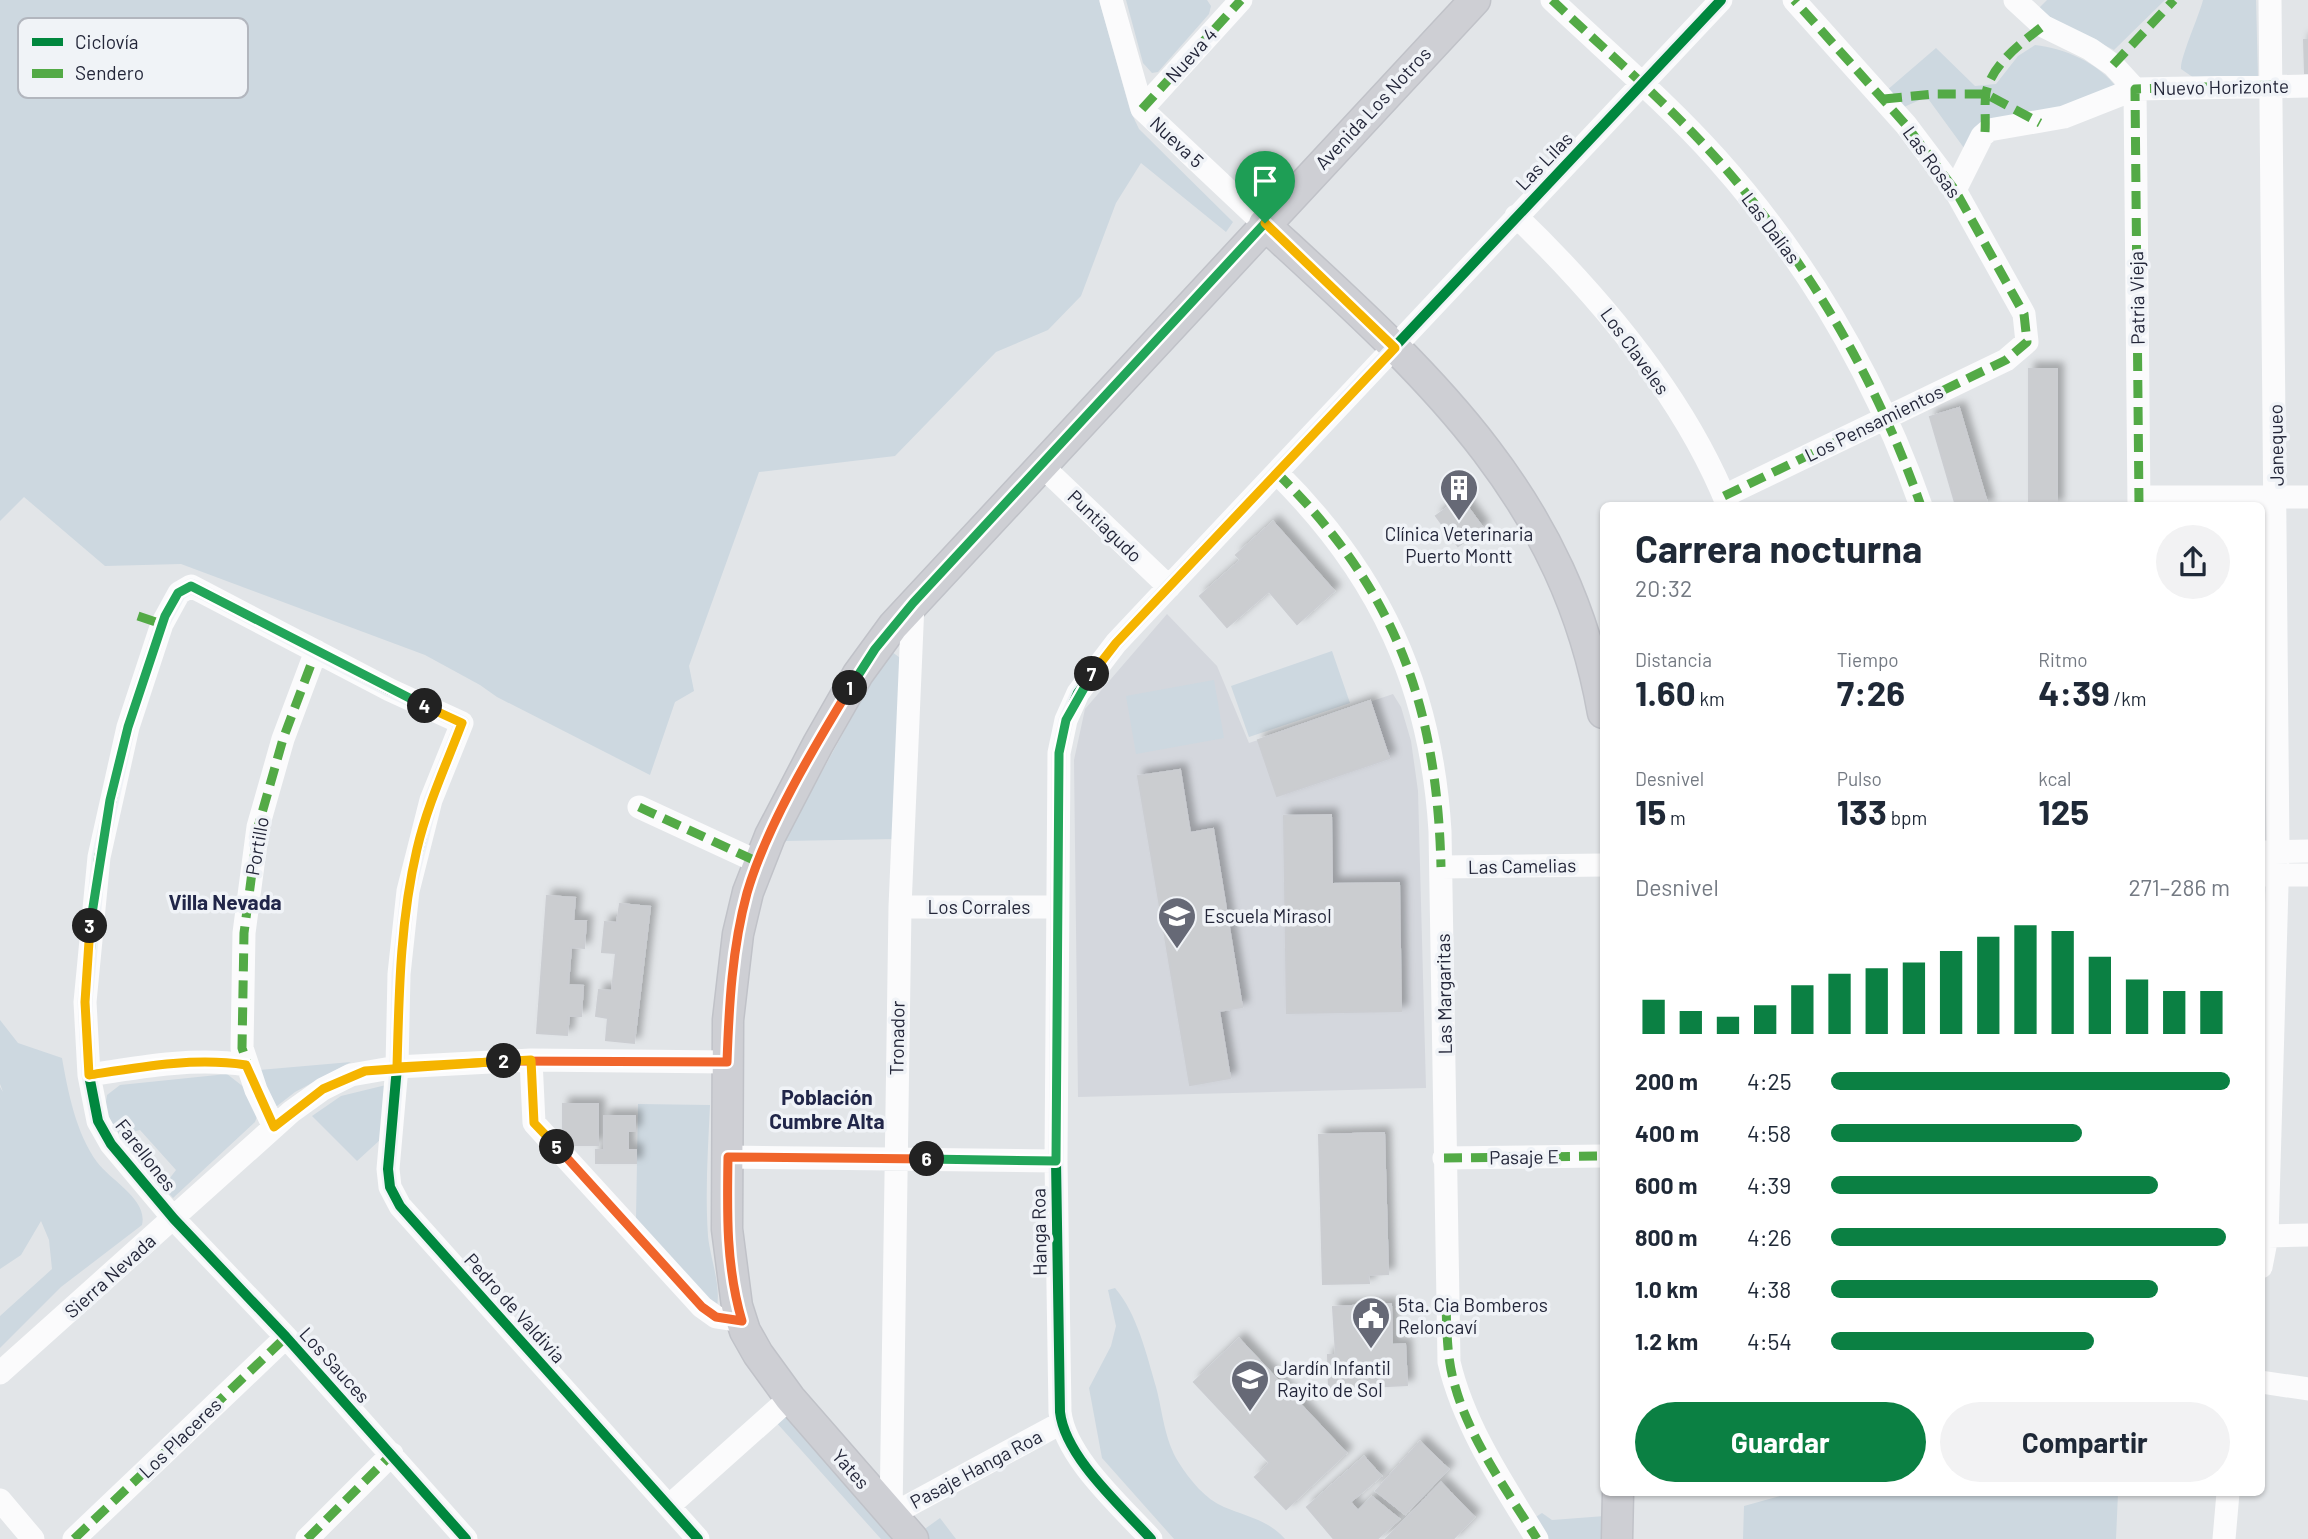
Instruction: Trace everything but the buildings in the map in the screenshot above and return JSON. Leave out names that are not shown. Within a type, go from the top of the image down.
[{"type":"main road","name":"Avenida Los Notros","points":[[790,1398],[758,1354],[742,1321],[733,1288],[727,1229],[727,1062],[730,998],[738,934],[758,862],[845,695],[875,649],[913,603],[1475,0]]},
{"type":"main road","points":[[1265,223],[1454,407],[1497,462],[1527,508],[1564,582],[1578,621],[1600,702]]},
{"type":"main road","name":"Yates","points":[[790,1398],[913,1539]]},
{"type":"main road","points":[[1617,1539],[1618,1496]]},
{"type":"street","name":"Nueva 5","points":[[1111,0],[1142,109],[1265,223]]},
{"type":"street","name":"Las Dalias","points":[[1552,0],[1716,158],[1782,240],[1840,328],[1886,418],[1919,502]]},
{"type":"street","name":"Las Lilas","points":[[1395,348],[1721,0]]},
{"type":"street","name":"Las Rosas","points":[[1794,0],[1906,125],[1955,190],[2024,314],[2028,335],[2022,348]]},
{"type":"street","points":[[2015,0],[2043,26],[2090,49],[2113,65],[2135,89]]},
{"type":"street","name":"Janequeo","points":[[2265,1246],[2269,851],[2277,497],[2270,0]]},
{"type":"street","name":"Nueva 4","points":[[1142,109],[1232,3]]},
{"type":"street","name":"Nuevo Horizonte","points":[[1955,190],[1982,136],[1989,130],[2063,117],[2135,89],[2308,86]]},
{"type":"street","name":"Patria Vieja","points":[[2135,89],[2139,501]]},
{"type":"street","name":"Los Claveles","points":[[1516,216],[1579,279],[1620,327],[1677,411],[1726,501]]},
{"type":"street","name":"Hanga Roa","points":[[1151,1539],[1089,1469],[1061,1423],[1057,1333],[1056,1161],[1059,753],[1066,720],[1079,693],[1116,643],[1395,348]]},
{"type":"street","name":"Los Pensamientos","points":[[1726,501],[1886,418],[2006,360],[2022,348]]},
{"type":"street","name":"Puntiagudo","points":[[1041,465],[1169,587]]},
{"type":"street","name":"Las Margaritas","points":[[1278,473],[1306,501],[1351,557],[1376,598],[1402,652],[1419,698],[1433,758],[1441,867],[1447,1332],[1455,1388],[1482,1446],[1537,1539]]},
{"type":"street","points":[[2139,501],[2308,496]]},
{"type":"street","name":"Farellones","points":[[174,1219],[104,1134],[92,1102],[89,1075],[85,1002],[88,955],[110,800],[128,727],[165,616],[178,593],[191,586],[316,650]]},
{"type":"street","name":"Tronador","points":[[891,1515],[894,1158],[900,907],[913,603]]},
{"type":"street","name":"Pedro de Valdivia","points":[[316,650],[462,723],[431,800],[408,891],[399,974],[397,1067],[388,1170],[390,1187],[400,1206],[698,1539]]},
{"type":"street","name":"Portillo","points":[[274,1127],[246,1065],[240,1033],[244,933],[258,827],[283,739],[316,650]]},
{"type":"street","points":[[639,807],[758,862]]},
{"type":"street","points":[[2269,851],[2308,851]]},
{"type":"street","name":"Las Camelias","points":[[1441,867],[1600,865]]},
{"type":"street","points":[[2269,875],[2308,875]]},
{"type":"street","name":"Los Corrales","points":[[900,907],[1057,907]]},
{"type":"street","points":[[531,1060],[534,1123],[702,1307],[716,1317],[742,1321]]},
{"type":"street","name":"Sierra Nevada","points":[[0,1373],[274,1127],[306,1100],[338,1081],[365,1071],[397,1067],[531,1060],[727,1062]]},
{"type":"street","points":[[89,1075],[142,1066],[213,1062],[246,1065]]},
{"type":"street","name":"Pasaje E","points":[[1444,1158],[1600,1156]]},
{"type":"street","points":[[728,1157],[1056,1161]]},
{"type":"street","name":"Los Sauces","points":[[174,1219],[286,1337],[466,1539]]},
{"type":"street","points":[[2267,1236],[2308,1235]]},
{"type":"street","name":"Los Placeres","points":[[74,1539],[286,1337]]},
{"type":"street","points":[[2265,1383],[2308,1389]]},
{"type":"street","points":[[669,1506],[790,1398]]},
{"type":"street","name":"Pasaje Hanga Roa","points":[[891,1515],[1061,1423]]},
{"type":"street","points":[[307,1539],[392,1454]]},
{"type":"street","points":[[2224,1539],[2228,1496]]},
{"type":"street","points":[[0,1500],[33,1539]]},
{"type":"shaded area","points":[[0,0],[1099,0],[1130,110],[1139,129],[1233,222],[1226,232],[1141,163],[1116,203],[1081,296],[1048,330],[996,352],[895,456],[759,472],[689,666],[694,691],[675,702],[650,775],[497,697],[425,655],[181,564],[105,566],[24,497],[0,521]]},
{"type":"shaded area","points":[[1126,0],[1207,0],[1211,6],[1209,14],[1158,72],[1152,73],[1143,63]]},
{"type":"shaded area","points":[[2047,0],[2165,0],[2114,50],[2054,20],[2039,8]]},
{"type":"shaded area","points":[[2203,0],[2256,0],[2258,78],[2194,78],[2181,69]]},
{"type":"shaded area","points":[[2035,45],[2058,49],[2080,58],[2101,71],[2117,88],[1964,148],[1929,100],[1922,99],[1904,107],[1886,91],[1936,48],[1975,86],[1996,84],[2018,56]]},
{"type":"shaded area","name":"Escuela Mirasol","points":[[1167,614],[1217,666],[1249,743],[1393,694],[1401,707],[1411,741],[1418,791],[1426,1088],[1078,1097],[1074,760],[1085,709]]},
{"type":"shaded area","points":[[1332,651],[1350,703],[1249,737],[1231,686]]},
{"type":"shaded area","points":[[892,652],[903,660],[895,839],[784,841],[886,655]]},
{"type":"shaded area","points":[[1214,680],[1224,738],[1136,754],[1126,696]]},
{"type":"shaded area","points":[[0,1020],[18,1043],[62,1058],[74,1112],[90,1151],[103,1169],[134,1199],[142,1216],[142,1225],[61,1287],[0,1348],[0,1316],[52,1269],[49,1240],[41,1221],[21,1255],[0,1269],[0,1087],[3,1092],[0,1084]]},
{"type":"shaded area","points":[[351,1062],[295,1092],[277,1106],[272,1106],[259,1070]]},
{"type":"shaded area","points":[[227,1074],[245,1088],[258,1114],[255,1122],[173,1198],[163,1187],[176,1170],[140,1130],[118,1136],[105,1108],[107,1095],[120,1085]]},
{"type":"shaded area","points":[[386,1085],[380,1140],[357,1161],[312,1116],[341,1096]]},
{"type":"shaded area","points":[[638,1104],[710,1105],[707,1220],[718,1298],[717,1306],[712,1308],[636,1219]]},
{"type":"shaded area","points":[[1115,1288],[1123,1298],[1140,1335],[1167,1435],[1183,1469],[1210,1499],[1272,1527],[1285,1539],[1174,1539],[1102,1458],[1089,1388],[1111,1346],[1116,1326],[1108,1290]]},
{"type":"shaded area","points":[[782,1416],[790,1417],[901,1539],[881,1539],[775,1421]]},
{"type":"shaded area","points":[[1780,1496],[2118,1496],[2116,1539],[1743,1539],[1744,1506]]},
{"type":"shaded area","points":[[1542,1513],[1552,1520],[1605,1516],[1605,1539],[1542,1539],[1531,1520]]},
{"type":"shaded area","points":[[940,1518],[956,1539],[929,1539],[922,1531]]},
{"type":"marked path","points":[[1142,109],[1241,0]]},
{"type":"marked path","points":[[1552,0],[1698,138],[1781,238],[1836,322],[1860,367],[1883,412],[1920,502]]},
{"type":"marked path","points":[[1724,496],[2006,360],[2027,342],[2024,314],[1955,190],[1906,125],[1794,0]]},
{"type":"marked path","points":[[2113,65],[2174,0]]},
{"type":"marked path","points":[[1985,132],[1986,93],[1994,73],[2008,55],[2043,26]]},
{"type":"marked path","points":[[2139,502],[2135,89],[2271,85]]},
{"type":"marked path","points":[[1884,99],[1934,94],[1986,94],[2040,123]]},
{"type":"marked path","points":[[1277,473],[1318,517],[1352,561],[1380,606],[1402,652],[1418,701],[1430,753],[1438,808],[1441,867]]},
{"type":"marked path","points":[[138,616],[162,624]]},
{"type":"marked path","points":[[274,1127],[256,1090],[242,1048],[244,933],[258,827],[283,739],[316,651]]},
{"type":"marked path","points":[[639,807],[758,862]]},
{"type":"marked path","points":[[89,1075],[187,1063],[246,1065]]},
{"type":"marked path","points":[[1444,1158],[1600,1156]]},
{"type":"marked path","points":[[1446,1305],[1450,1366],[1462,1406],[1491,1465],[1537,1539]]},
{"type":"marked path","points":[[74,1539],[286,1337]]},
{"type":"marked path","points":[[307,1539],[392,1454]]},
{"type":"cycle path","points":[[1151,1539],[1083,1463],[1064,1429],[1060,1412],[1056,1161],[1059,753],[1066,720],[1078,693],[1116,643],[1721,0]]},
{"type":"cycle path","points":[[466,1539],[286,1337],[174,1219],[111,1144],[98,1121],[89,1075],[85,1002],[99,857],[128,727],[162,624],[179,593],[191,586],[390,690],[462,723],[431,800],[408,891],[399,974],[397,1067],[388,1169],[390,1187],[400,1206],[698,1539]]},
{"type":"place","name":"Clínica Veterinaria Puerto Montt","points":[[1459,522]]},
{"type":"place","name":"Escuela Mirasol","points":[[1177,950]]},
{"type":"place","name":"5ta. Cia Bomberos Reloncaví","points":[[1371,1350]]},
{"type":"place","name":"Jardín Infantil Rayito de Sol","points":[[1250,1413]]},
{"type":"district","name":"Villa Nevada","points":[[225,903]]},
{"type":"district","name":"Población Cumbre Alta","points":[[827,1110]]},
{"type":"route","points":[[1265,223],[913,603],[858,674],[780,814],[758,862],[738,934],[728,1020],[727,1062],[531,1060],[365,1071],[323,1089],[274,1127],[246,1065],[213,1062],[142,1066],[89,1075],[85,1043],[88,955],[99,857],[110,800],[128,727],[165,616],[178,593],[191,586],[390,690],[462,723],[431,800],[408,891],[399,974],[397,1067],[531,1060],[534,1123],[702,1307],[716,1317],[742,1321],[733,1288],[727,1229],[728,1157],[1056,1161],[1059,753],[1066,720],[1079,693],[1116,643],[1395,348],[1265,223]]}]
